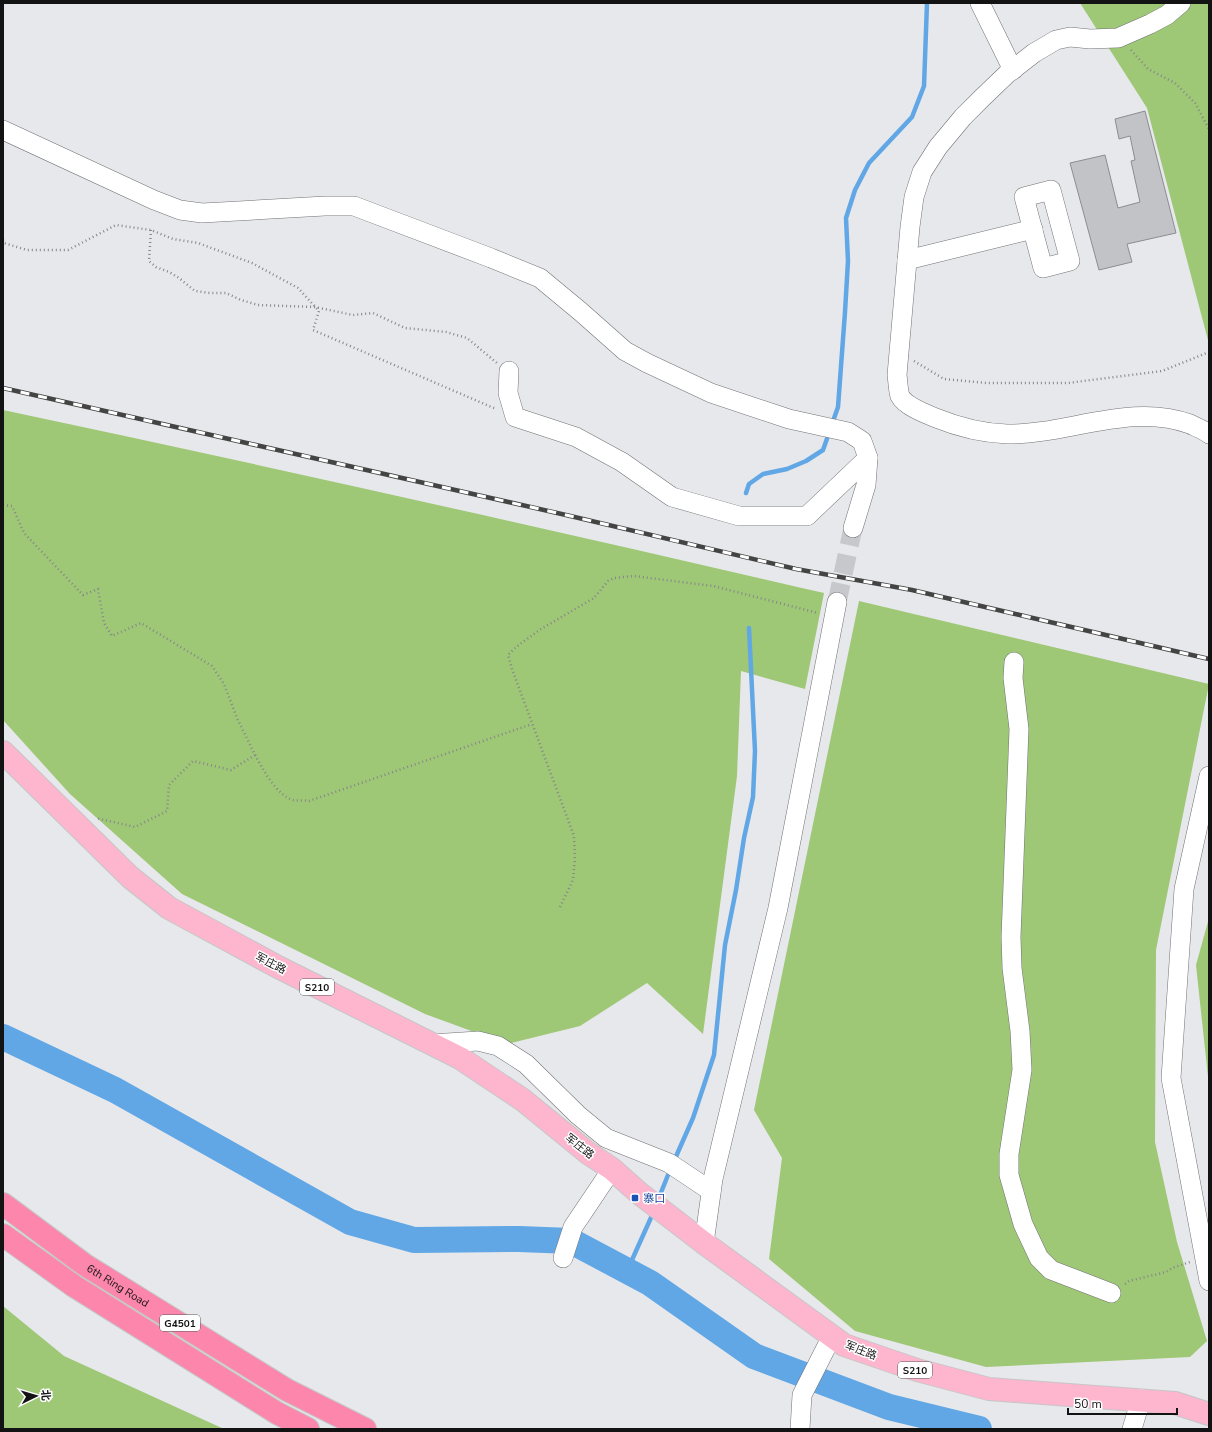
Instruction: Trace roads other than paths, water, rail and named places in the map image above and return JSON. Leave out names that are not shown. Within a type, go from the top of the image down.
[{"type":"highway","name":"6th Ring Road","points":[[3,1204],[85,1265],[287,1390],[365,1429]]},
{"type":"highway","name":"G4501","points":[[3,1235],[74,1286],[277,1413],[308,1429]]},
{"type":"main road","name":"军庄路","points":[[3,752],[130,877],[169,908],[278,968],[460,1058],[522,1100],[588,1153],[612,1169],[656,1206],[704,1243],[844,1345],[917,1370],[989,1389],[1141,1399],[1175,1403],[1209,1414]]},
{"type":"street","points":[[980,3],[1013,70]]},
{"type":"street","points":[[1181,3],[1167,15],[1118,38],[1090,39],[1070,37],[1056,40],[1034,53],[1013,70],[963,117],[938,147],[922,172],[914,197],[897,375],[900,397],[915,410],[976,431],[1008,434],[1061,429],[1117,418],[1160,417],[1176,419],[1193,425],[1209,434]]},
{"type":"street","points":[[3,130],[154,200],[180,210],[202,213],[325,206],[354,206],[540,278],[625,351],[648,363],[711,393],[789,419],[848,432],[862,441],[868,458],[866,485],[853,528]]},
{"type":"street","points":[[907,260],[1033,229]]},
{"type":"street","points":[[509,371],[508,393],[515,417],[576,437],[622,462],[672,498],[739,516],[807,516],[868,458]]},
{"type":"street","points":[[704,1243],[713,1179],[778,908],[836,610]]},
{"type":"street","points":[[1014,662],[1013,678],[1019,729],[1011,937],[1012,968],[1020,1031],[1022,1070],[1009,1154],[1009,1175],[1022,1224],[1039,1258],[1051,1270],[1111,1293]]},
{"type":"street","points":[[1209,776],[1184,889],[1171,1078],[1209,1281]]},
{"type":"street","points":[[431,1044],[478,1040],[498,1046],[526,1064],[578,1115],[606,1138],[669,1163],[711,1191]]},
{"type":"street","points":[[563,1258],[574,1227],[612,1169]]},
{"type":"street","points":[[800,1429],[802,1394],[832,1336]]},
{"type":"street","points":[[1133,1426],[1141,1399]]},
{"type":"waterway","points":[[832,424],[838,407],[845,312],[848,261],[846,218],[855,190],[869,163],[912,117],[924,86],[927,3]]},
{"type":"waterway","points":[[746,493],[749,484],[763,474],[787,469],[806,461],[823,450],[829,433]]},
{"type":"waterway","points":[[674,1161],[693,1118],[714,1055],[725,945],[736,890],[744,838],[753,797],[755,751],[749,628]]},
{"type":"waterway","points":[[3,1037],[115,1090],[350,1222],[414,1240],[519,1239],[571,1241],[650,1283],[754,1356],[889,1407],[979,1429]]},
{"type":"waterway","points":[[658,1200],[670,1170]]},
{"type":"waterway","points":[[627,1271],[654,1211]]},
{"type":"tunnel","points":[[837,602],[853,528]]},
{"type":"railway","points":[[3,388],[566,515],[796,569],[912,590],[1209,659]]},
{"type":"place","name":"寨口","points":[[635,1198]]}]
